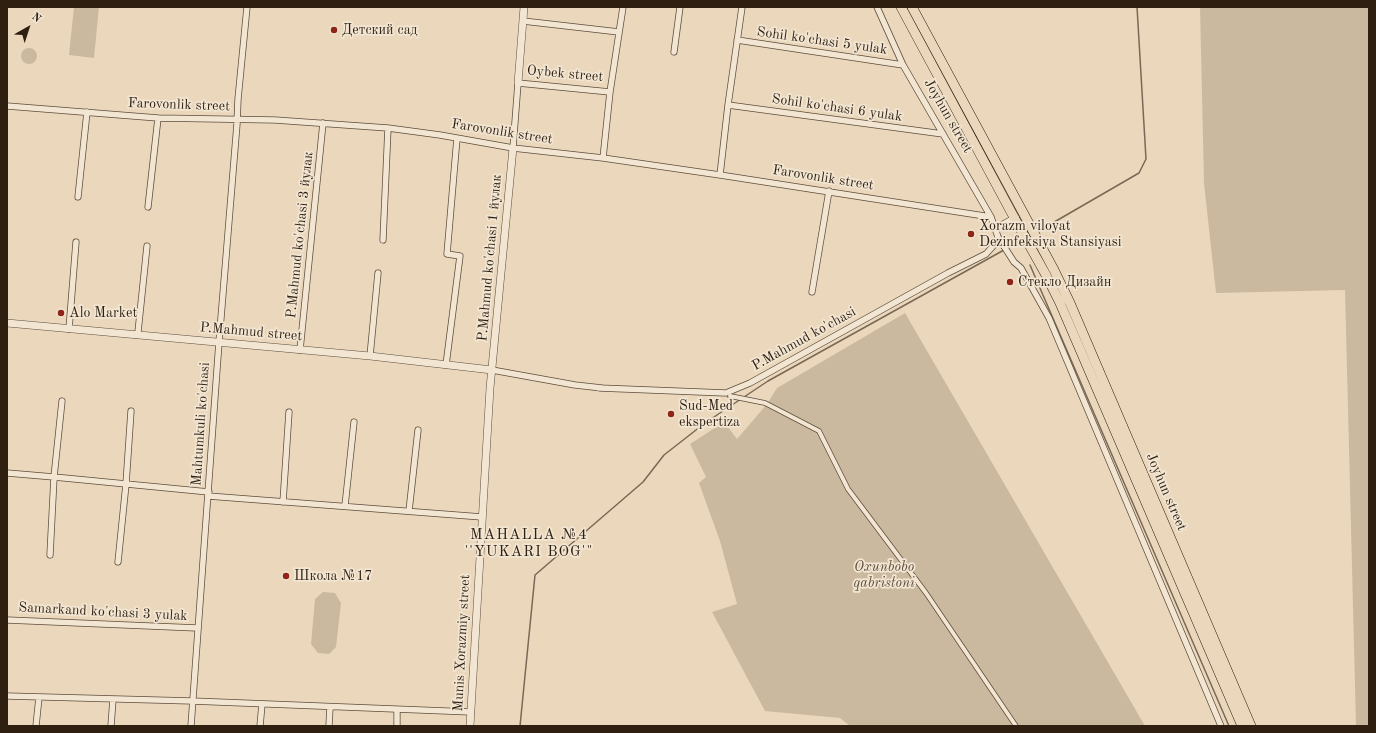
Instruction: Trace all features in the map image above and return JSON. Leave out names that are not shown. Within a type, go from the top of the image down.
[{"type":"main road","name":"Joyhun street","points":[[901,7],[1016,220],[1070,303],[1251,726]]},
{"type":"main road","name":"Joyhun street","points":[[912,7],[1024,215],[1050,273],[1060,303],[1242,726]]},
{"type":"street","name":"Mahtumkuli ko'chasi","points":[[191,726],[218,342],[246,7]]},
{"type":"street","name":"Oybek street","points":[[513,148],[524,7]]},
{"type":"street","points":[[603,158],[610,92],[623,7]]},
{"type":"street","points":[[674,52],[680,7]]},
{"type":"street","points":[[720,175],[742,7]]},
{"type":"street","name":"Joyhun street","points":[[877,7],[903,65],[991,217],[998,237],[1014,262],[1021,268],[1049,318],[1221,726]]},
{"type":"street","points":[[523,21],[619,32]]},
{"type":"street","name":"Sohil ko'chasi 5 yulak","points":[[737,40],[903,65]]},
{"type":"street","name":"Oybek street","points":[[518,83],[610,92]]},
{"type":"street","name":"Sohil ko'chasi 6 yulak","points":[[728,105],[943,134]]},
{"type":"street","name":"Farovonlik street","points":[[7,106],[158,118],[237,122],[323,123],[388,128],[513,148],[603,158],[829,191],[991,217]]},
{"type":"street","points":[[78,197],[87,112]]},
{"type":"street","points":[[148,207],[158,118]]},
{"type":"street","name":"P.Mahmud ko'chasi 3 йулак","points":[[300,350],[323,123]]},
{"type":"street","points":[[383,240],[388,128]]},
{"type":"street","points":[[446,365],[460,256],[447,254],[457,138]]},
{"type":"street","name":"P.Mahmud ko'chasi 1 йулак","points":[[492,370],[513,148]]},
{"type":"street","points":[[812,292],[829,191]]},
{"type":"street","points":[[996,228],[1024,215]]},
{"type":"street","name":"P.Mahmud ko'chasi","points":[[599,388],[726,393],[750,383],[948,273],[986,254],[995,244],[998,237]]},
{"type":"street","points":[[69,329],[76,242]]},
{"type":"street","points":[[136,335],[138,332],[147,246]]},
{"type":"street","points":[[370,356],[378,273]]},
{"type":"street","name":"P.Mahmud street","points":[[7,323],[370,356],[492,370]]},
{"type":"street","name":"P.Mahmud ko'chasi","points":[[492,370],[599,388],[730,396]]},
{"type":"street","name":"Munis Xorazmiy street","points":[[470,726],[492,370]]},
{"type":"street","points":[[730,396],[765,403],[819,431],[848,489],[926,593],[1016,726]]},
{"type":"street","points":[[50,556],[54,477],[62,401]]},
{"type":"street","points":[[118,562],[132,411]]},
{"type":"street","points":[[283,502],[289,412]]},
{"type":"street","points":[[345,506],[354,422]]},
{"type":"street","points":[[409,511],[418,430]]},
{"type":"street","points":[[7,473],[126,484],[283,502],[482,517]]},
{"type":"street","name":"Samarkand ko'chasi 3 yulak","points":[[7,620],[197,628]]},
{"type":"street","points":[[7,696],[192,701],[471,712]]},
{"type":"street","points":[[36,726],[39,697]]},
{"type":"street","points":[[111,726],[113,700]]},
{"type":"street","points":[[260,726],[262,704]]},
{"type":"street","points":[[329,726],[330,707]]},
{"type":"street","points":[[397,710],[397,726]]},
{"type":"green space","points":[[74,7],[99,7],[94,58],[69,55]]},
{"type":"green space","points":[[1200,7],[1369,7],[1369,726],[1356,726],[1345,290],[1216,293],[1204,183]]},
{"type":"green space","points":[[29,48],[35,50],[37,56],[35,62],[29,64],[23,62],[21,56],[23,50]]},
{"type":"green space","name":"Oxunbobo qabristoni","points":[[905,313],[1145,726],[850,726],[840,718],[765,711],[712,612],[737,604],[720,541],[699,483],[706,477],[690,444],[724,422],[737,439],[767,404],[777,388]]},
{"type":"green space","points":[[323,592],[335,593],[341,603],[336,647],[329,654],[318,653],[311,644],[315,599]]},
{"type":"waterway","points":[[1037,232],[1139,173],[1146,159],[1137,7]]},
{"type":"waterway","points":[[1007,248],[1023,239]]},
{"type":"waterway","points":[[744,397],[768,381],[1004,250]]},
{"type":"waterway","points":[[1030,265],[1229,726]]},
{"type":"waterway","points":[[520,726],[535,575],[643,482],[664,455],[705,423],[741,399]]},
{"type":"place","name":"Детский сад","points":[[334,30]]},
{"type":"place","name":"Xorazm viloyat Dezinfeksiya Stansiyasi","points":[[971,234]]},
{"type":"place","name":"Стекло Дизайн","points":[[1010,282]]},
{"type":"place","name":"Alo Market","points":[[61,313]]},
{"type":"place","name":"Sud-Med ekspertiza","points":[[671,414]]},
{"type":"place","name":"Школа №17","points":[[286,576]]},
{"type":"district","name":"MAHALLA №4 ''YUKARI BOG'\"","points":[[529,544]]}]
